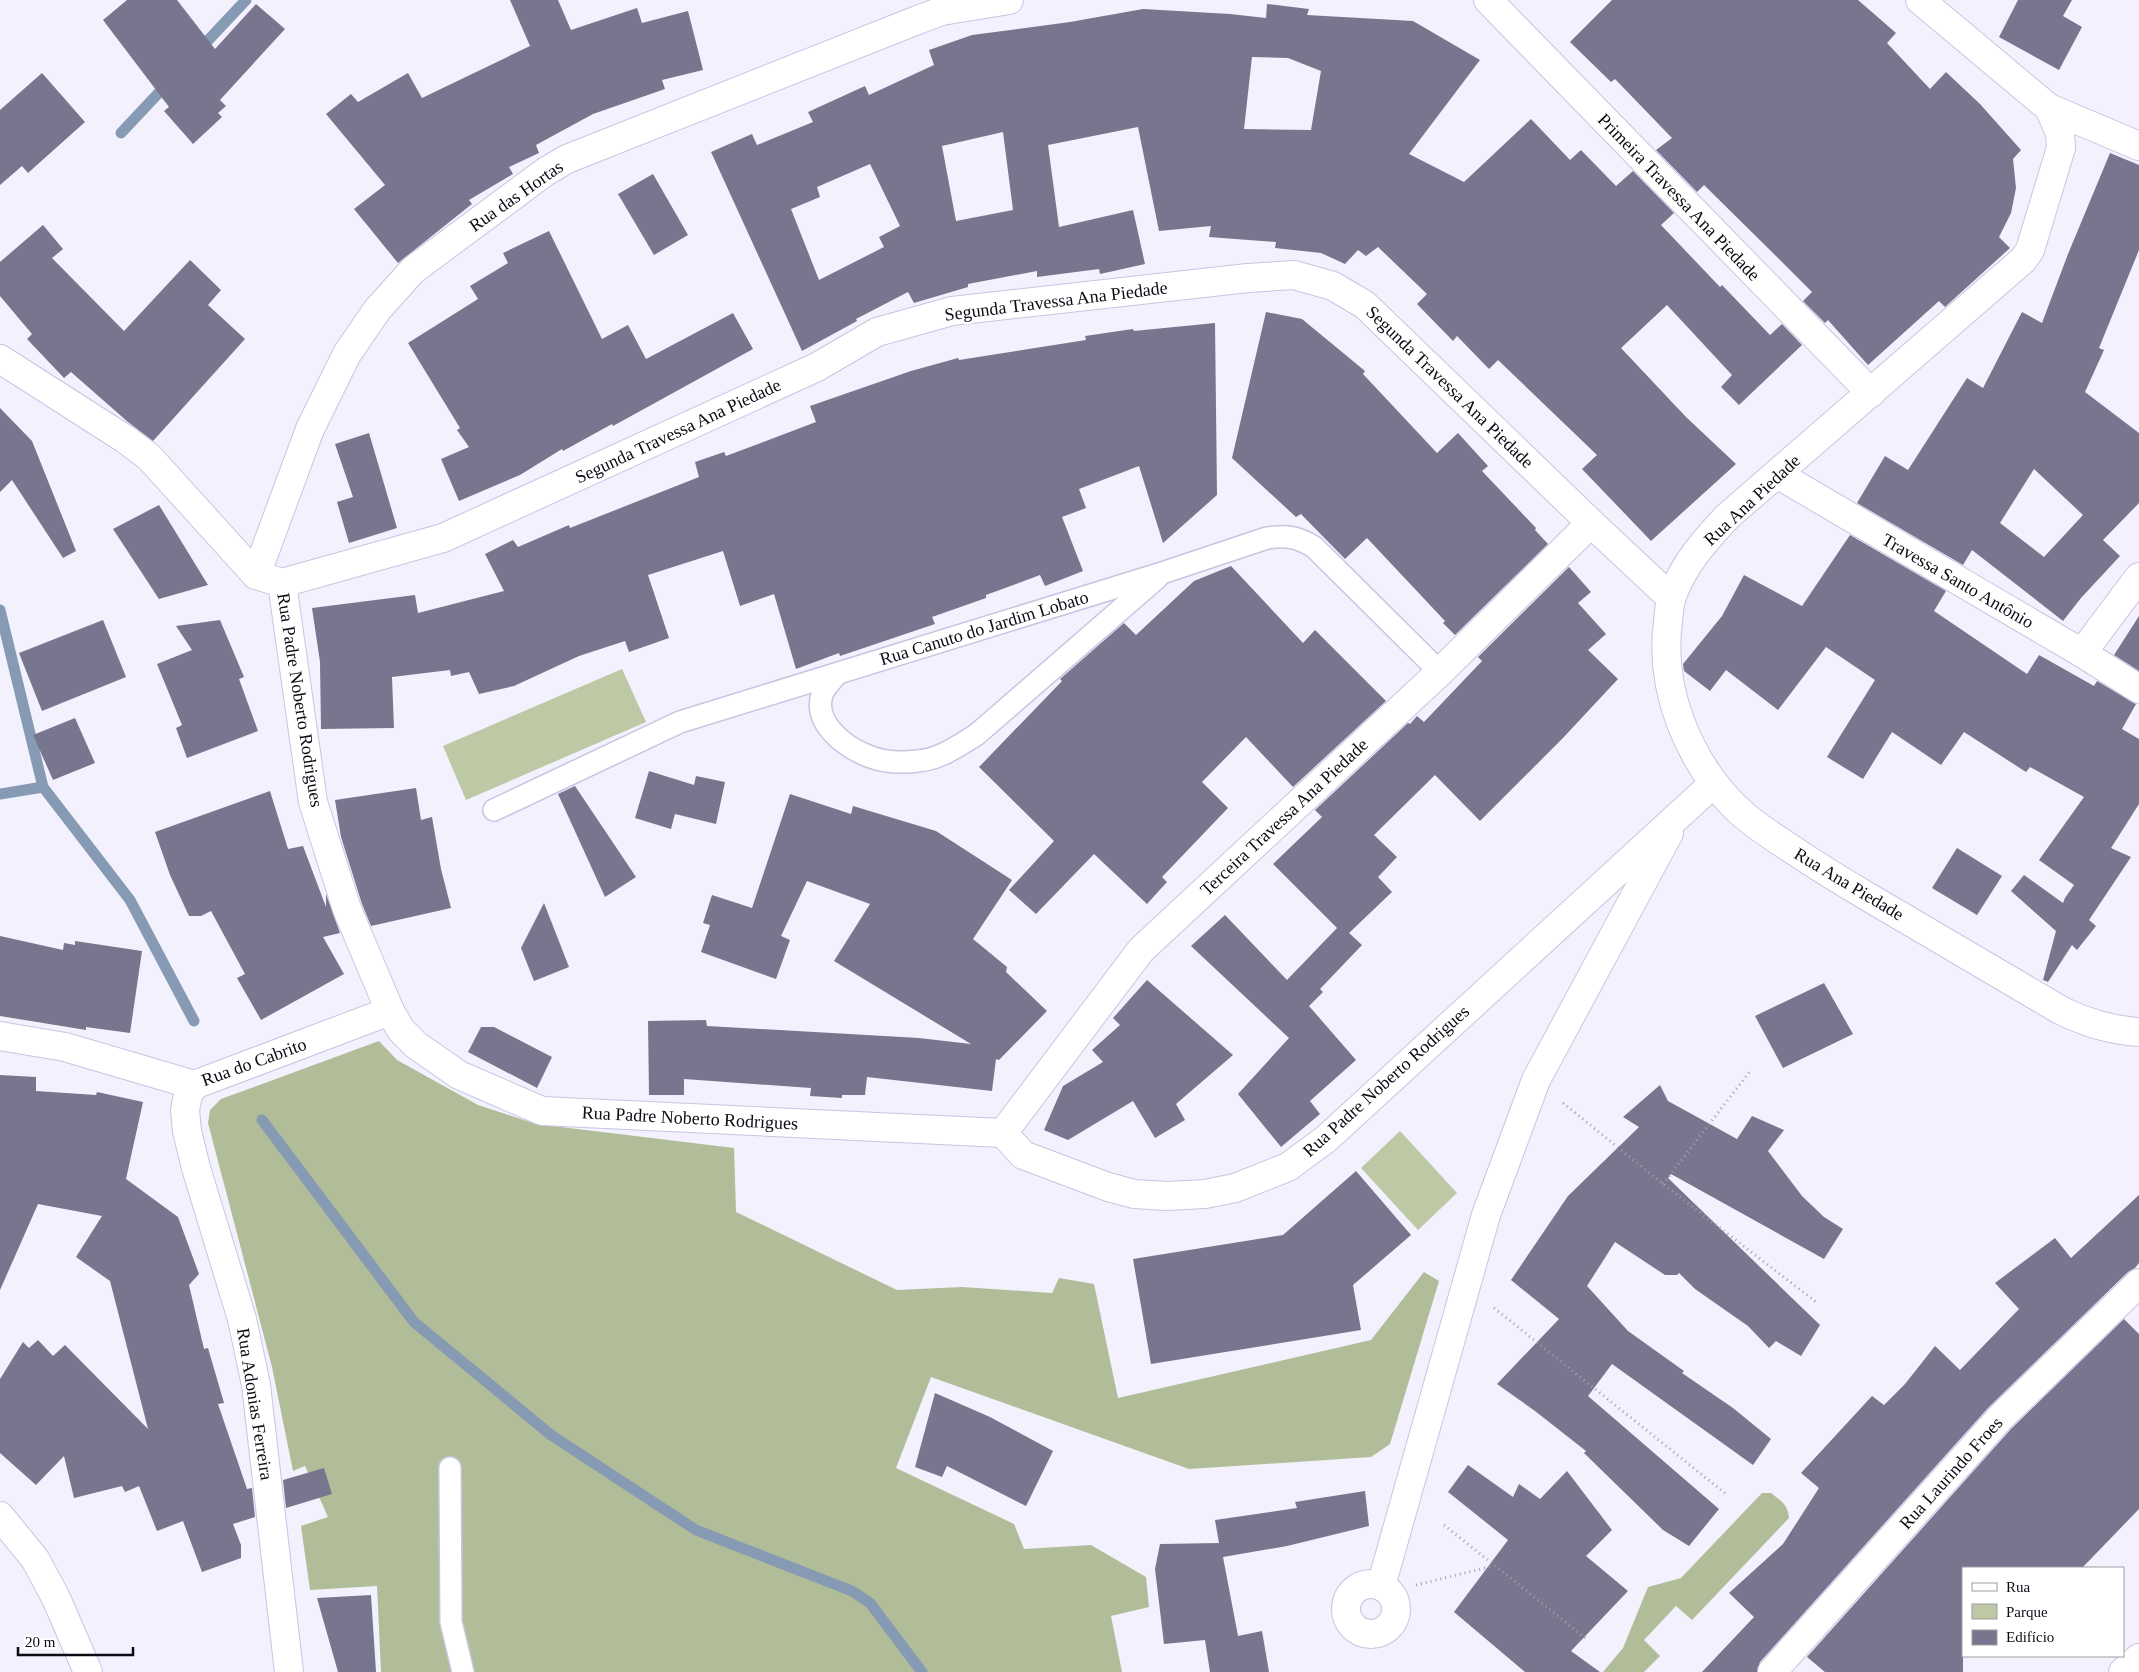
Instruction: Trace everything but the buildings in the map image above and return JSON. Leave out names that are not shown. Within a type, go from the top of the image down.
[{"type":"street","name":"Rua das Hortas","points":[[256,575],[310,429],[347,354],[377,310],[413,270],[545,172],[567,159],[942,11],[1009,0]]},
{"type":"street","name":"Primeira Travessa Ana Piedade","points":[[1488,0],[1871,393]]},
{"type":"street","points":[[1920,0],[2049,108],[2139,146]]},
{"type":"street","name":"Rua Ana Piedade","points":[[2049,108],[2060,133],[2061,148],[2030,250],[2022,260],[1728,516],[1706,539],[1686,567],[1672,598],[1666,636],[1668,681],[1680,721],[1696,756],[1714,783],[1736,808],[1763,830],[1826,872],[2062,1011],[2090,1024],[2116,1031],[2139,1032]]},
{"type":"street","name":"Segunda Travessa Ana Piedade","points":[[282,583],[443,538],[817,367],[877,332],[952,311],[1248,278],[1294,275],[1333,286],[1365,305],[1591,523],[1672,598]]},
{"type":"street","name":"Rua Padre Noberto Rodrigues","points":[[0,359],[125,438],[149,457],[256,575],[282,583],[313,802],[347,909],[390,1011],[401,1030],[416,1045],[459,1075],[542,1111],[1003,1133],[1023,1155],[1108,1187],[1134,1194],[1167,1196],[1220,1191],[1244,1185],[1288,1167],[1326,1139],[1714,783]]},
{"type":"street","name":"Travessa Santo Antônio","points":[[1777,474],[2082,653],[2139,689]]},
{"type":"street","name":"Terceira Travessa Ana Piedade","points":[[1003,1133],[1141,950],[1440,672],[1591,523]]},
{"type":"street","points":[[2082,653],[2139,577]]},
{"type":"street","name":"Rua Padre Noberto Rodrigues","points":[[1385,1589],[1465,1285],[1486,1215],[1536,1080],[1643,884],[1677,817]]},
{"type":"street","name":"Rua do Cabrito","points":[[0,1036],[65,1047],[194,1084],[390,1011]]},
{"type":"street","name":"Rua Adonias Ferreira","points":[[194,1084],[188,1095],[185,1110],[187,1131],[196,1168],[242,1319],[256,1385],[289,1672]]},
{"type":"street","name":"Rua Laurindo Froes","points":[[1772,1672],[2000,1418],[2139,1283]]},
{"type":"street","points":[[0,1516],[35,1559],[56,1598],[88,1672]]},
{"type":"street","points":[[2123,1672],[2139,1658]]},
{"type":"lane","name":"Rua Canuto do Jardim Lobato","points":[[494,810],[680,722],[1162,573],[1267,538],[1292,536],[1314,547],[1440,672]]},
{"type":"lane","points":[[838,674],[822,693],[820,709],[828,727],[846,744],[869,756],[893,761],[919,762],[947,753],[976,734],[1162,573]]},
{"type":"lane","points":[[450,1468],[452,1622],[463,1672]]},
{"type":"path","points":[[1663,1184],[1750,1070]]},
{"type":"path","points":[[1536,1080],[1663,1184],[1816,1302]]},
{"type":"path","points":[[1465,1285],[1726,1494]]},
{"type":"path","points":[[1444,1526],[1588,1640]]},
{"type":"path","points":[[1385,1589],[1494,1566]]},
{"type":"green space","points":[[622,669],[646,722],[466,800],[443,746]]},
{"type":"green space","points":[[379,1041],[397,1060],[478,1105],[536,1124],[734,1148],[736,1212],[897,1290],[962,1287],[1052,1293],[1059,1278],[1094,1284],[1118,1398],[1371,1340],[1424,1272],[1439,1281],[1390,1444],[1371,1457],[1189,1469],[931,1377],[896,1468],[1014,1524],[1024,1549],[1091,1545],[1146,1577],[1149,1607],[1111,1616],[1122,1672],[381,1672],[377,1586],[310,1590],[301,1526],[328,1517],[305,1466],[293,1471],[272,1367],[208,1123],[210,1110],[221,1099]]},
{"type":"green space","points":[[1400,1131],[1457,1193],[1418,1230],[1361,1168]]},
{"type":"green space","points":[[1762,1493],[1771,1493],[1781,1501],[1786,1506],[1789,1518],[1692,1620],[1676,1606],[1644,1640],[1660,1656],[1644,1672],[1603,1672],[1623,1648],[1648,1587],[1681,1578]]},
{"type":"waterway","points":[[199,50],[246,0]]},
{"type":"waterway","points":[[121,133],[168,83]]},
{"type":"waterway","points":[[0,610],[43,787],[130,900],[194,1021]]},
{"type":"waterway","points":[[0,794],[43,787]]},
{"type":"waterway","points":[[262,1120],[414,1322],[551,1435],[696,1530],[852,1591],[870,1603],[922,1672]]}]
